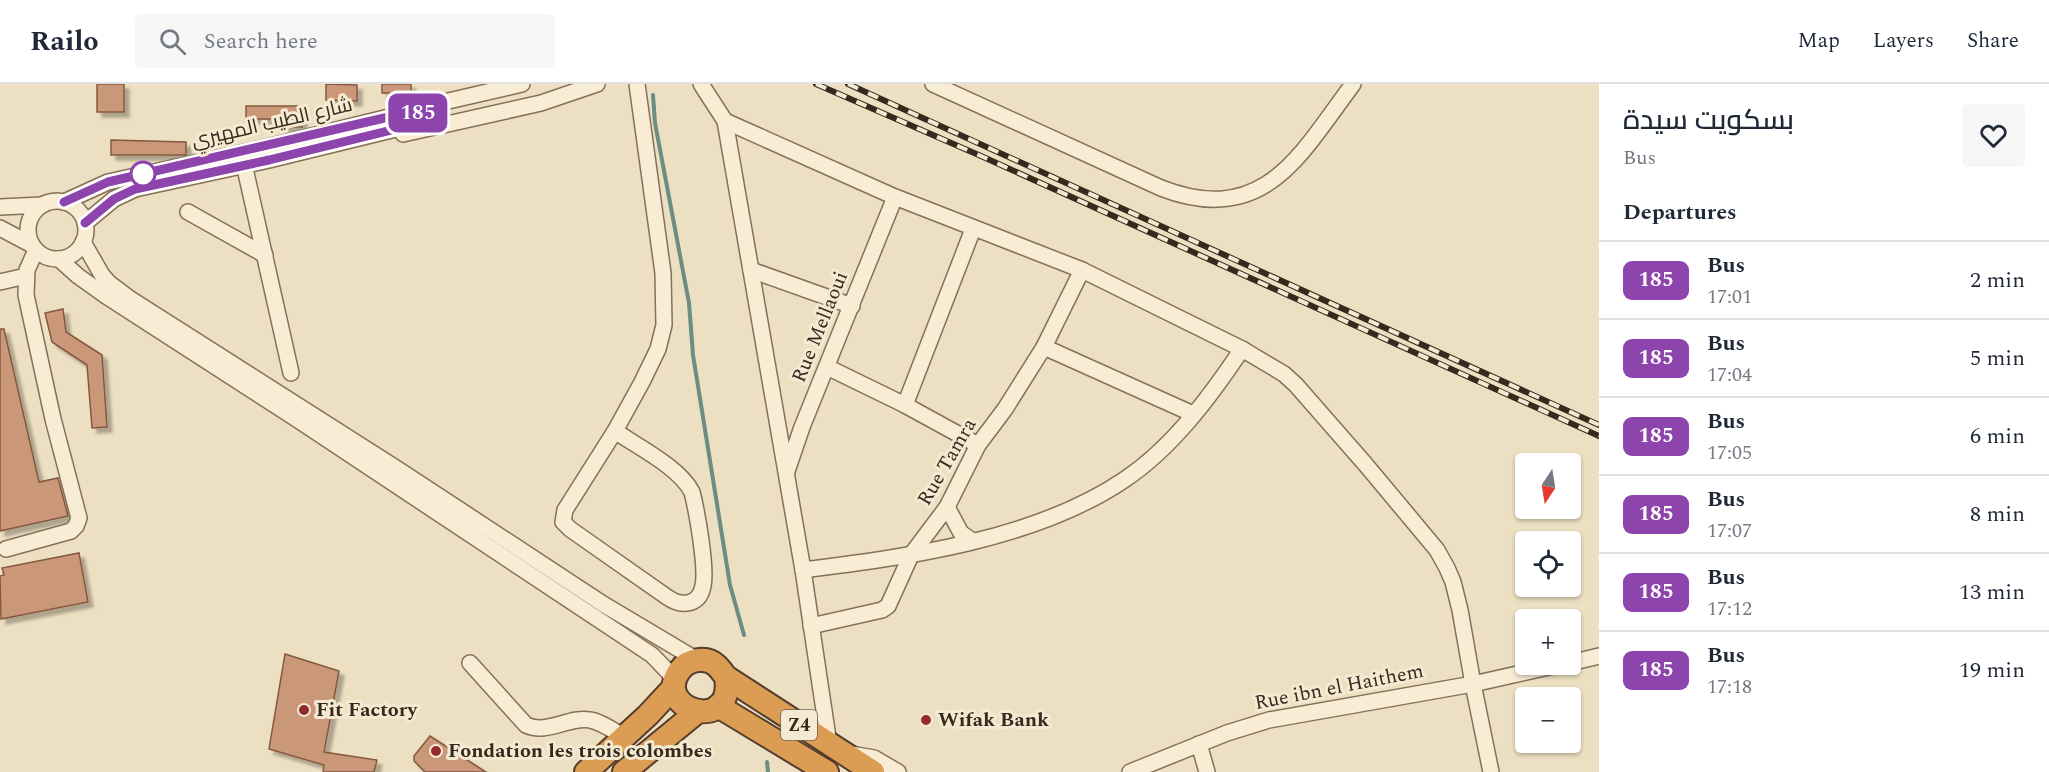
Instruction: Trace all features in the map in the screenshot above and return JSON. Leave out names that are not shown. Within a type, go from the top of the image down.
[{"type":"highway","points":[[585,772],[624,737],[675,683],[680,670],[688,663],[707,660],[716,664],[726,677],[727,687],[724,698],[662,741],[624,772]]},
{"type":"highway","name":"Z4","points":[[726,677],[873,772]]},
{"type":"highway","points":[[675,683],[681,704],[688,709],[707,709]]},
{"type":"highway","name":"Z4","points":[[707,709],[744,722],[765,733],[827,772]]},
{"type":"highway","points":[[662,741],[699,728],[744,722]]},
{"type":"street","points":[[422,112],[444,102],[522,84]]},
{"type":"street","points":[[378,133],[406,134],[542,102],[597,84]]},
{"type":"street","points":[[615,431],[675,472],[686,481],[692,492],[704,580],[700,594],[691,602],[684,604],[674,602],[563,522],[563,514],[570,500],[615,431],[642,382],[658,349],[664,325],[663,273],[637,84]]},
{"type":"street","points":[[701,84],[725,121],[811,626],[836,748],[874,758],[898,772]]},
{"type":"street","points":[[933,84],[1161,188],[1188,197],[1215,199],[1243,196],[1255,192],[1284,173],[1302,154],[1353,84]]},
{"type":"street","name":"شارع الطيب المهيري","points":[[85,223],[114,199],[135,189],[269,160],[378,133],[415,123],[422,112]]},
{"type":"street","name":"شارع الطيب المهيري","points":[[64,202],[108,182],[393,116],[422,112]]},
{"type":"street","points":[[725,121],[895,197],[1082,270],[1242,349],[1284,374],[1366,465],[1437,550],[1454,582],[1491,772]]},
{"type":"street","points":[[244,164],[291,373]]},
{"type":"street","name":"Rue Mellaoui","points":[[786,474],[802,427],[895,197]]},
{"type":"street","points":[[0,207],[64,202],[78,210],[85,223],[86,232],[83,242],[74,254],[59,259],[47,257],[0,228]]},
{"type":"street","points":[[6,549],[71,531],[79,518],[53,418],[25,292],[26,276],[34,248],[28,230],[29,223],[36,209],[42,205]]},
{"type":"street","points":[[188,212],[265,255]]},
{"type":"street","points":[[905,405],[973,229]]},
{"type":"street","points":[[83,242],[95,259],[102,275],[129,298],[396,468],[603,604],[697,660]]},
{"type":"street","points":[[59,259],[106,296],[298,420],[652,655],[675,683]]},
{"type":"street","points":[[751,270],[852,306]]},
{"type":"street","name":"Rue Tamra","points":[[811,626],[882,610],[888,606],[911,555],[947,507],[978,445],[1005,409],[1044,347],[1082,270]]},
{"type":"street","points":[[0,282],[26,276]]},
{"type":"street","points":[[1044,347],[1193,414]]},
{"type":"street","points":[[803,570],[911,555],[1022,528],[1101,494],[1126,479],[1149,460],[1215,389],[1242,349]]},
{"type":"street","points":[[827,367],[905,405],[978,445]]},
{"type":"street","points":[[777,420],[802,427]]},
{"type":"street","points":[[947,507],[961,533],[971,540]]},
{"type":"street","points":[[1581,660],[1599,656]]},
{"type":"street","points":[[470,663],[526,725],[541,728],[589,719],[624,737]]},
{"type":"street","name":"Rue ibn el Haithem","points":[[1130,772],[1227,733],[1269,720],[1515,675]]},
{"type":"street","points":[[765,733],[764,739],[771,747],[810,772]]},
{"type":"street","points":[[1199,744],[1207,772]]},
{"type":"building","points":[[97,84],[124,84],[124,112],[97,112]]},
{"type":"building","points":[[326,84],[357,85],[357,101],[326,100]]},
{"type":"building","points":[[382,84],[411,84],[411,93],[382,93]]},
{"type":"building","points":[[246,106],[302,106],[302,127],[282,127],[282,119],[246,119]]},
{"type":"building","points":[[111,140],[186,142],[186,155],[111,155]]},
{"type":"building","points":[[63,309],[66,332],[102,355],[107,427],[92,428],[87,365],[52,342],[45,313]]},
{"type":"building","points":[[0,329],[4,329],[39,482],[58,478],[68,516],[0,531]]},
{"type":"building","points":[[79,553],[88,602],[1,619],[0,576],[4,575],[2,568]]},
{"type":"building","name":"Fit Factory","points":[[285,654],[339,671],[324,752],[377,760],[374,772],[323,772],[324,765],[269,749]]},
{"type":"building","name":"Fondation les trois colombes","points":[[430,736],[486,772],[425,772],[414,761],[414,756]]},
{"type":"waterway","points":[[653,95],[655,123],[689,303],[693,355],[730,585],[744,635]]},
{"type":"waterway","points":[[767,762],[768,772]]},
{"type":"railway","points":[[816,84],[981,156],[1599,436]]},
{"type":"railway","points":[[848,84],[1599,425]]},
{"type":"bus line","name":"185","points":[[64,202],[108,182],[255,150],[393,116],[422,112],[415,123],[400,128],[135,189],[102,207],[85,223]]},
{"type":"place","name":"Fit Factory","points":[[304,710]]},
{"type":"place","name":"Wifak Bank","points":[[926,720]]},
{"type":"place","name":"Fondation les trois colombes","points":[[436,751]]}]
